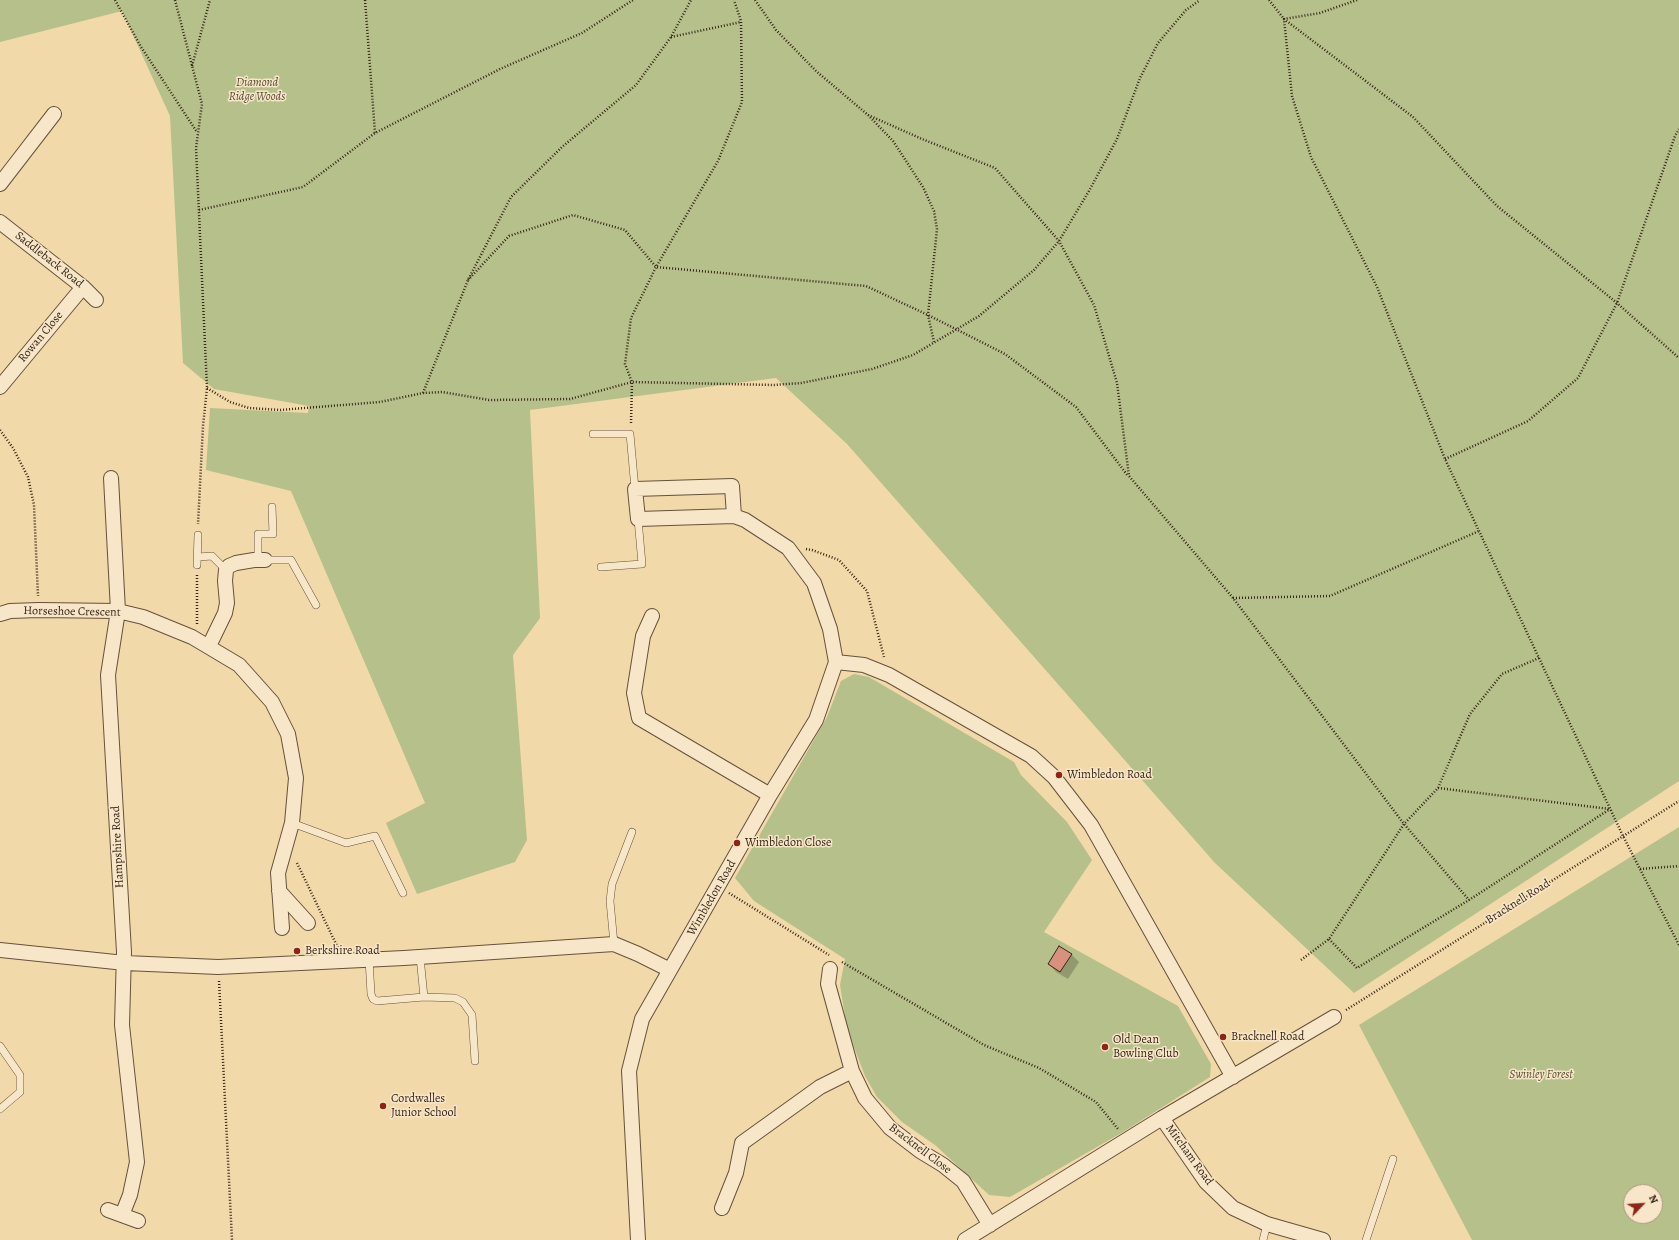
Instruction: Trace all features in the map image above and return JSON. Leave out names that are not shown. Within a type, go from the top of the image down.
[{"type":"street","points":[[0,184],[54,114]]},
{"type":"street","name":"Saddleback Road","points":[[0,222],[83,287],[96,300]]},
{"type":"street","name":"Rowan Close","points":[[0,387],[83,287]]},
{"type":"street","name":"Hampshire Road","points":[[111,478],[118,611],[108,675],[124,963],[122,1025],[137,1162],[130,1195],[122,1215]]},
{"type":"street","points":[[734,516],[732,486],[635,489],[638,519],[734,516],[745,520],[788,548],[814,583],[830,629],[836,662],[864,665],[889,675],[1032,756],[1054,777],[1091,825],[1233,1077]]},
{"type":"street","points":[[209,646],[225,613],[227,603],[225,581],[226,570],[229,566],[236,562],[262,560]]},
{"type":"street","name":"Horseshoe Crescent","points":[[0,614],[10,611],[39,610],[118,611],[143,617],[192,637],[209,646],[239,665],[249,676],[272,702],[288,734],[296,778],[292,823],[278,873],[282,928]]},
{"type":"street","points":[[652,616],[643,636],[634,693],[639,718],[770,795]]},
{"type":"street","name":"Wimbledon Road","points":[[638,1240],[630,1071],[642,1019],[719,887],[770,795],[816,720],[836,662]]},
{"type":"street","points":[[279,891],[308,923]]},
{"type":"street","points":[[0,950],[124,963],[218,967],[420,957],[614,944],[670,970]]},
{"type":"street","name":"Bracknell Close","points":[[833,964],[828,984],[852,1071],[865,1098],[890,1128],[920,1151],[944,1165],[963,1181],[990,1225]]},
{"type":"street","points":[[965,1240],[1162,1118],[1334,1018]]},
{"type":"street","points":[[722,1208],[736,1173],[742,1143],[820,1087],[852,1071]]},
{"type":"street","name":"Mitcham Road","points":[[1162,1118],[1206,1182],[1233,1208],[1267,1224],[1323,1240]]},
{"type":"street","points":[[108,1210],[138,1221]]},
{"type":"lane","points":[[593,434],[630,434],[635,489]]},
{"type":"lane","points":[[272,507],[273,534],[258,534],[262,560],[291,560],[316,605]]},
{"type":"lane","points":[[601,567],[642,564],[638,519]]},
{"type":"lane","points":[[198,535],[198,565]]},
{"type":"lane","points":[[198,557],[212,556],[226,570]]},
{"type":"lane","points":[[292,823],[346,843],[375,836],[403,893]]},
{"type":"lane","points":[[614,944],[610,901],[612,884],[632,832]]},
{"type":"lane","points":[[420,957],[424,997]]},
{"type":"lane","points":[[369,959],[371,994],[373,999],[377,1001],[424,997],[455,998],[463,1002],[472,1015],[475,1061]]},
{"type":"lane","points":[[0,1046],[20,1075],[20,1092],[0,1109]]},
{"type":"lane","points":[[1366,1240],[1393,1159]]},
{"type":"lane","points":[[1263,1240],[1267,1224]]},
{"type":"path","points":[[115,0],[141,46],[198,132]]},
{"type":"path","points":[[175,0],[202,104],[196,148],[207,388],[203,426],[198,535]]},
{"type":"path","points":[[192,66],[210,0]]},
{"type":"path","points":[[365,0],[374,133]]},
{"type":"path","points":[[199,210],[303,187],[374,133],[500,70],[582,33],[633,0]]},
{"type":"path","points":[[423,393],[468,280],[510,196],[562,147],[636,85],[671,37],[691,0]]},
{"type":"path","points":[[630,434],[632,382],[625,364],[631,318],[656,267],[718,162],[742,102],[741,22],[734,0]]},
{"type":"path","points":[[755,0],[776,30],[816,71],[868,115],[893,141],[923,187],[934,212],[936,229],[928,315],[934,342]]},
{"type":"path","points":[[207,388],[230,402],[249,408],[280,410],[380,402],[423,393],[442,392],[489,400],[570,399],[632,382],[774,385],[801,383],[872,368],[913,355],[979,316],[1034,270],[1059,241],[1089,192],[1117,139],[1140,78],[1158,43],[1186,10],[1200,0]]},
{"type":"path","points":[[1269,0],[1284,19],[1413,117],[1497,206],[1617,303],[1679,358]]},
{"type":"path","points":[[1284,19],[1320,13],[1357,0]]},
{"type":"path","points":[[1284,19],[1292,96],[1311,157],[1377,287],[1445,459],[1622,836],[1679,945]]},
{"type":"path","points":[[671,37],[741,22]]},
{"type":"path","points":[[868,115],[922,139],[995,168],[1059,241],[1094,305],[1117,383],[1129,476]]},
{"type":"path","points":[[1445,459],[1528,420],[1578,378],[1617,303],[1675,136],[1679,129]]},
{"type":"path","points":[[468,280],[509,236],[573,215],[625,230],[656,267],[866,286],[1005,354],[1076,408],[1129,476],[1233,598],[1404,824],[1470,900]]},
{"type":"path","points":[[0,430],[13,448],[28,477],[34,505],[39,610]]},
{"type":"path","points":[[1233,598],[1330,596],[1479,531]]},
{"type":"path","points":[[788,548],[812,550],[839,560],[867,591],[880,646],[889,675]]},
{"type":"path","points":[[192,637],[197,629],[198,565]]},
{"type":"path","points":[[1301,960],[1329,939],[1404,824],[1438,788],[1470,714],[1502,674],[1539,658]]},
{"type":"path","points":[[1438,788],[1610,809]]},
{"type":"path","name":"Bracknell Road","points":[[1356,1004],[1679,801]]},
{"type":"path","points":[[1329,939],[1357,968],[1470,900],[1610,809]]},
{"type":"path","points":[[287,842],[338,948]]},
{"type":"path","points":[[1640,869],[1679,866]]},
{"type":"path","points":[[719,887],[830,955],[833,964],[984,1045],[1039,1068],[1096,1102],[1116,1125],[1125,1141]]},
{"type":"path","points":[[218,967],[232,1240]]},
{"type":"green space","name":"Diamond Ridge Woods","points":[[0,0],[1679,0],[1679,781],[1354,993],[1215,863],[847,444],[776,378],[530,410],[540,618],[513,655],[527,840],[515,862],[417,894],[386,823],[425,803],[291,491],[206,470],[210,408],[308,413],[309,406],[214,389],[183,363],[170,116],[122,11],[0,42]]},
{"type":"green space","points":[[854,674],[869,677],[1014,762],[1021,775],[1067,822],[1092,860],[1044,932],[1178,1006],[1211,1064],[1210,1077],[1123,1132],[1010,1197],[989,1195],[935,1145],[902,1122],[877,1097],[865,1076],[847,1029],[840,985],[845,959],[754,901],[735,878],[827,717],[841,681]]},
{"type":"green space","name":"Swinley Forest","points":[[1679,827],[1679,1240],[1472,1240],[1359,1025]]},
{"type":"building","points":[[1059,946],[1072,954],[1060,972],[1048,964]]},
{"type":"place","name":"Wimbledon Road","points":[[1059,775]]},
{"type":"place","name":"Wimbledon Close","points":[[737,843]]},
{"type":"place","name":"Berkshire Road","points":[[297,951]]},
{"type":"place","name":"Bracknell Road","points":[[1223,1037]]},
{"type":"place","name":"Old Dean Bowling Club","points":[[1105,1047]]},
{"type":"place","name":"Cordwalles Junior School","points":[[383,1106]]}]
